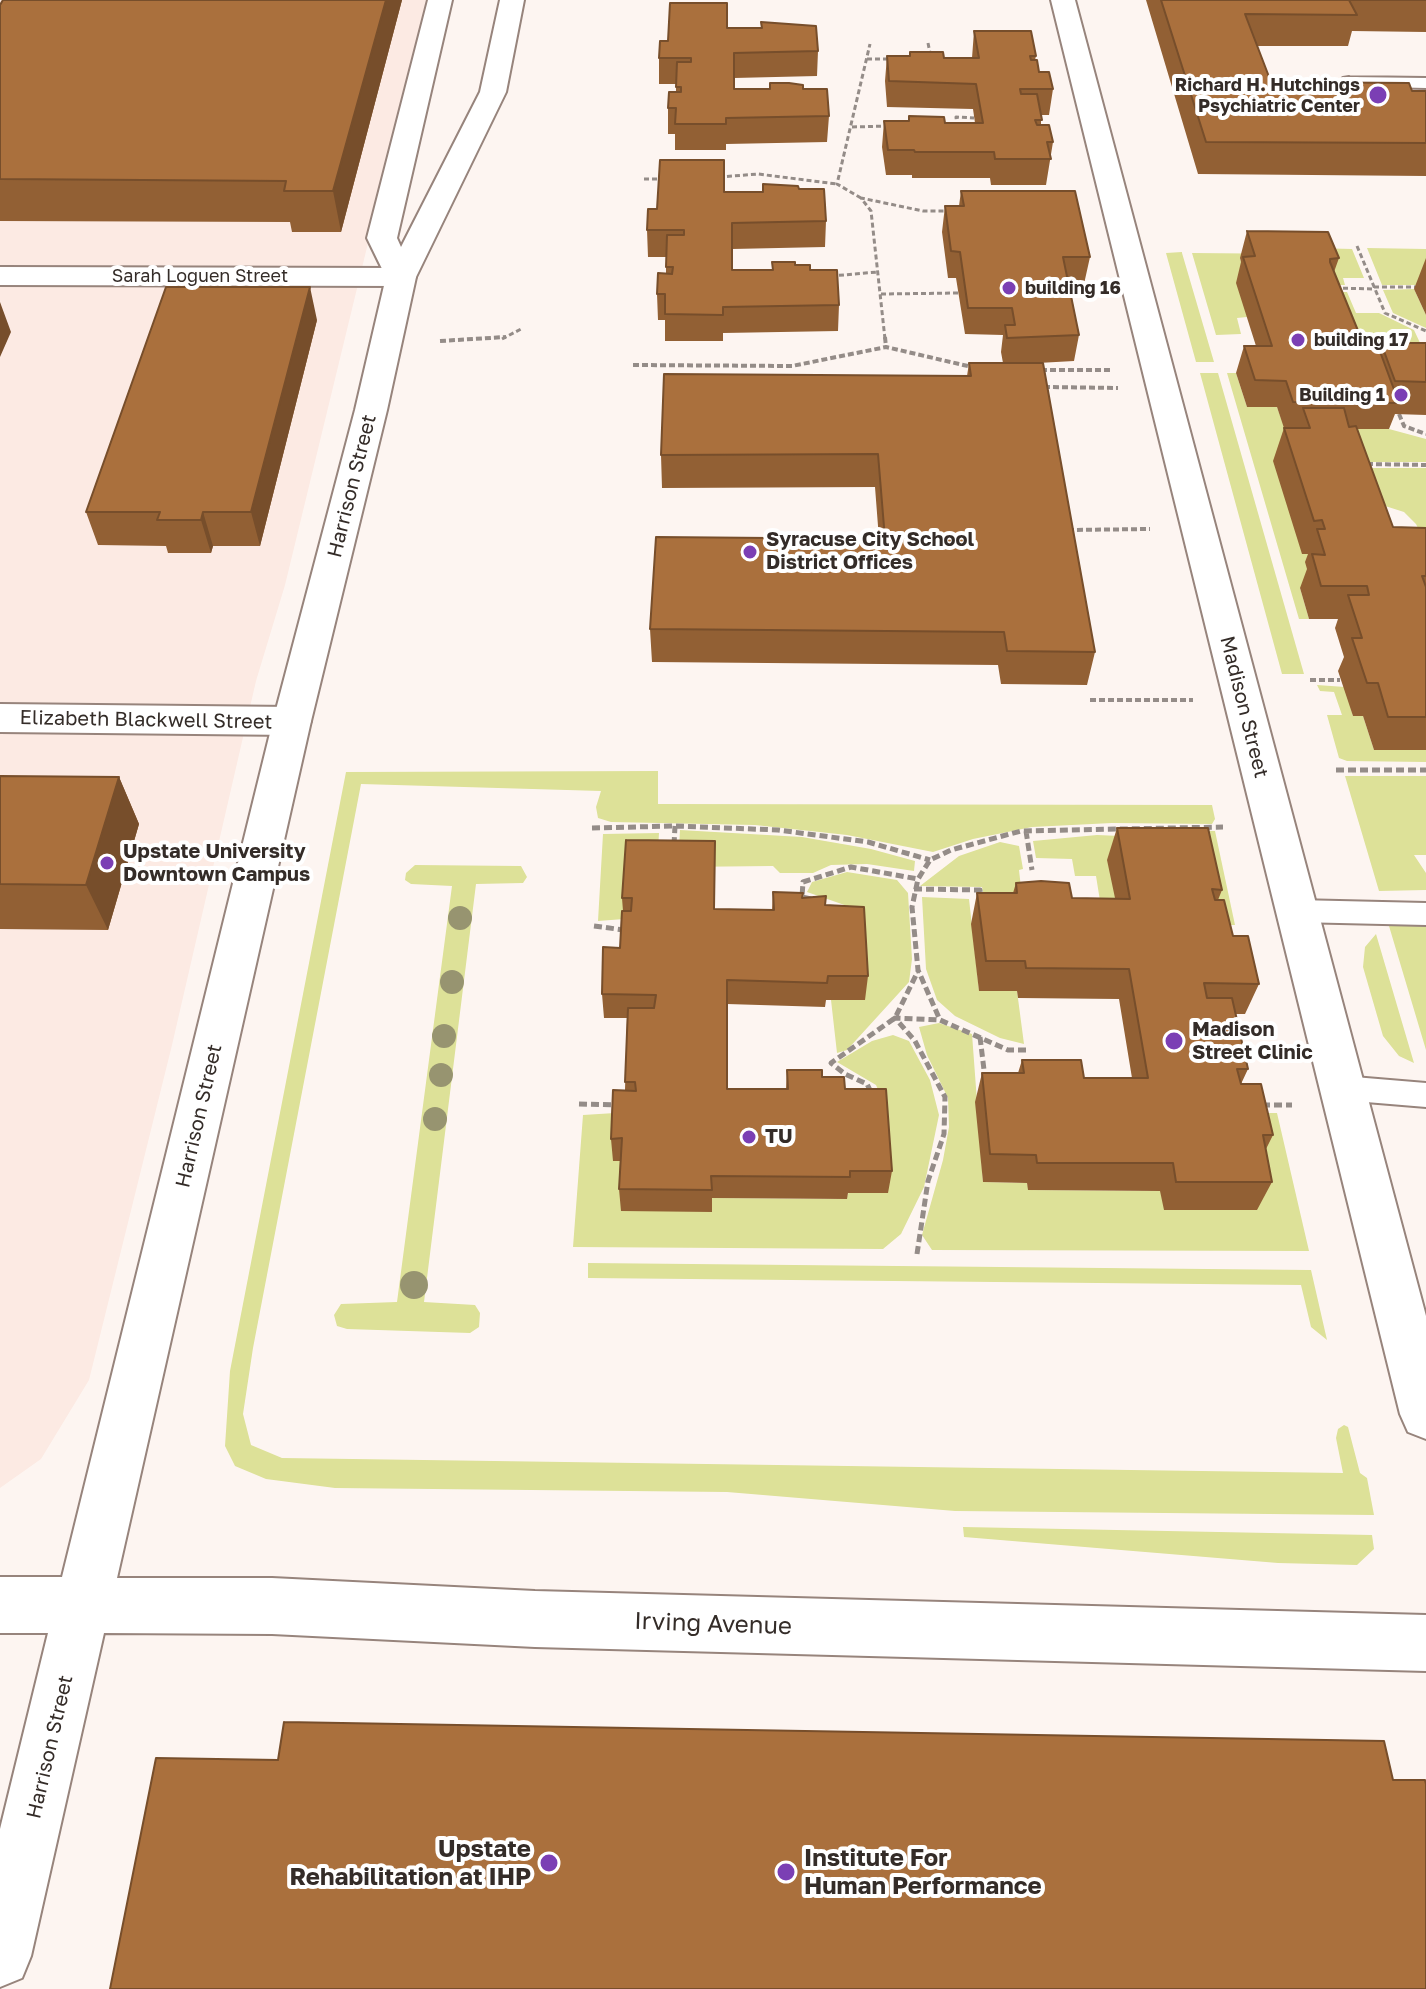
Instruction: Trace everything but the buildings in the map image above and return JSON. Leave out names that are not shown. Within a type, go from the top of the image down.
[{"type":"street","points":[[401,277],[382,238],[440,0]]},
{"type":"street","name":"Harrison Street","points":[[0,1956],[292,721],[371,410],[401,277],[493,92],[512,0]]},
{"type":"street","name":"Madison Street","points":[[1063,0],[1426,1414]]},
{"type":"street","name":"Sarah Loguen Street","points":[[0,276],[401,277]]},
{"type":"street","name":"Elizabeth Blackwell Street","points":[[0,718],[292,721]]},
{"type":"street","name":"Irving Avenue","points":[[0,1605],[272,1606],[535,1619],[1426,1643]]},
{"type":"lane","points":[[1349,82],[1426,83]]},
{"type":"lane","points":[[1296,911],[1426,914]]},
{"type":"lane","points":[[1342,1088],[1426,1095]]},
{"type":"path","points":[[928,43],[931,60]]},
{"type":"path","points":[[837,184],[870,44]]},
{"type":"path","points":[[867,59],[903,59]]},
{"type":"path","points":[[889,59],[891,71]]},
{"type":"path","points":[[958,135],[956,117],[974,118]]},
{"type":"path","points":[[852,127],[890,126],[890,135]]},
{"type":"path","points":[[711,178],[758,174],[837,184],[861,198],[923,211],[954,211]]},
{"type":"path","points":[[644,179],[670,179]]},
{"type":"path","points":[[792,189],[803,181]]},
{"type":"path","points":[[861,198],[871,211],[886,347]]},
{"type":"path","points":[[1357,246],[1385,313],[1426,331]]},
{"type":"path","points":[[827,276],[878,272]]},
{"type":"path","points":[[832,282],[835,276]]},
{"type":"path","points":[[1322,288],[1426,287]]},
{"type":"path","points":[[881,294],[959,293]]},
{"type":"path","points":[[440,341],[502,339],[521,329]]},
{"type":"path","points":[[633,365],[792,366],[886,347],[981,370]]},
{"type":"path","points":[[1027,370],[1119,370]]},
{"type":"path","points":[[1034,387],[1123,388]]},
{"type":"path","points":[[1399,414],[1404,426],[1426,434]]},
{"type":"path","points":[[1367,464],[1426,465]]},
{"type":"path","points":[[1060,530],[1155,529]]},
{"type":"path","points":[[1310,680],[1340,680]]},
{"type":"path","points":[[1090,700],[1194,700]]},
{"type":"path","points":[[1336,770],[1426,770]]},
{"type":"path","points":[[672,857],[675,826]]},
{"type":"path","points":[[592,828],[675,826],[808,834],[868,842],[930,860]]},
{"type":"path","points":[[940,1020],[918,970],[912,907],[914,889],[930,860],[951,850],[1026,831],[1151,826],[1223,827]]},
{"type":"path","points":[[1151,826],[1154,837]]},
{"type":"path","points":[[1026,831],[1032,870]]},
{"type":"path","points":[[800,907],[803,882],[851,867],[918,879]]},
{"type":"path","points":[[914,889],[980,890],[981,903]]},
{"type":"path","points":[[802,897],[817,901]]},
{"type":"path","points":[[594,926],[633,931]]},
{"type":"path","points":[[876,1102],[867,1084],[845,1074],[831,1063],[895,1018],[918,970]]},
{"type":"path","points":[[895,1018],[940,1020],[1008,1050],[1026,1050]]},
{"type":"path","points":[[895,1018],[915,1041],[945,1097],[944,1134],[928,1181],[917,1254]]},
{"type":"path","points":[[980,1036],[982,1069],[989,1090]]},
{"type":"path","points":[[1233,1050],[1272,1050]]},
{"type":"path","points":[[579,1104],[627,1105]]},
{"type":"path","points":[[1255,1105],[1299,1105]]},
{"type":"shaded area","name":"Upstate University Downtown Campus","points":[[0,0],[427,0],[285,585],[256,681],[172,1045],[89,1380],[41,1459],[0,1488]]},
{"type":"green space","points":[[1315,248],[1352,249],[1364,278],[1343,278],[1345,285],[1330,285],[1240,258],[1247,283],[1247,317],[1237,318],[1241,334],[1216,335],[1192,253],[1306,254]]},
{"type":"green space","points":[[1367,248],[1426,249],[1426,285],[1382,285]]},
{"type":"green space","points":[[1182,252],[1214,362],[1196,362],[1166,253]]},
{"type":"green space","points":[[1414,289],[1426,315],[1426,328],[1393,313],[1383,290]]},
{"type":"green space","points":[[1323,292],[1347,292],[1356,313],[1379,313],[1414,330],[1421,345],[1369,376]]},
{"type":"green space","points":[[1200,373],[1218,373],[1304,674],[1282,674]]},
{"type":"green space","points":[[1227,373],[1236,373],[1247,407],[1277,407],[1285,429],[1389,429],[1426,439],[1426,462],[1345,462],[1310,554],[1312,588],[1300,588],[1309,619],[1299,619]]},
{"type":"green space","points":[[1358,468],[1426,468],[1426,545],[1416,524],[1404,512],[1382,505]]},
{"type":"green space","points":[[1317,685],[1345,687],[1353,716],[1363,716],[1374,750],[1426,750],[1426,762],[1347,761],[1339,758],[1327,715],[1342,715],[1334,692],[1320,691]]},
{"type":"green space","points":[[658,771],[658,804],[1212,805],[1215,819],[1212,824],[1112,823],[1032,827],[973,839],[933,852],[847,835],[755,825],[611,822],[598,818],[596,807],[601,791],[361,784],[253,1348],[243,1414],[251,1445],[282,1458],[1343,1473],[1336,1438],[1338,1429],[1344,1425],[1348,1427],[1360,1473],[1367,1478],[1374,1515],[955,1511],[727,1492],[335,1488],[266,1479],[235,1466],[225,1446],[230,1371],[346,772]]},
{"type":"green space","points":[[1345,776],[1426,776],[1426,855],[1414,855],[1426,873],[1426,890],[1379,891]]},
{"type":"green space","points":[[680,830],[802,837],[871,849],[915,861],[914,871],[867,864],[831,865],[813,873],[780,873],[773,866],[678,867]]},
{"type":"green space","points":[[1169,830],[1215,831],[1235,925],[1219,925]]},
{"type":"green space","points":[[659,833],[657,866],[624,919],[598,921],[603,834]]},
{"type":"green space","points":[[1097,835],[1144,837],[1120,930],[1101,907],[1096,876],[1075,876],[1072,859],[1036,858],[1033,841]]},
{"type":"green space","points":[[1000,842],[1019,846],[1023,869],[1019,870],[1021,888],[989,924],[982,887],[920,886],[959,856]]},
{"type":"green space","points":[[415,865],[521,866],[527,877],[523,883],[476,884],[424,1302],[475,1305],[480,1313],[479,1327],[470,1333],[347,1329],[337,1326],[334,1315],[341,1304],[397,1302],[452,886],[411,884],[405,880],[406,873]]},
{"type":"green space","points":[[847,872],[897,880],[908,893],[912,959],[909,982],[847,1050],[837,1053],[831,1000],[859,910],[807,892],[812,882]]},
{"type":"green space","points":[[922,897],[969,899],[979,990],[1017,991],[1024,1044],[1000,1038],[955,1016],[937,1000],[926,969]]},
{"type":"green space","points":[[1426,925],[1426,1050],[1389,926]]},
{"type":"green space","points":[[1376,934],[1414,1063],[1399,1056],[1383,1036],[1363,967],[1365,947]]},
{"type":"green space","points":[[939,1023],[972,1034],[983,1182],[1027,1183],[1029,1190],[1160,1191],[1247,1113],[1277,1113],[1309,1251],[932,1250],[922,1235],[943,1160],[949,1127],[948,1098],[927,1055],[919,1027]]},
{"type":"green space","points":[[893,1035],[909,1041],[930,1080],[939,1115],[924,1187],[901,1234],[883,1249],[573,1247],[583,1115],[615,1113],[614,1161],[624,1161],[711,1198],[846,1199],[884,1104],[876,1085],[837,1062],[872,1041]]},
{"type":"green space","points":[[588,1263],[1311,1270],[1327,1340],[1311,1327],[1301,1285],[588,1278]]},
{"type":"green space","points":[[963,1527],[1372,1535],[1374,1549],[1357,1565],[1278,1563],[964,1537]]},
{"type":"place","name":"Richard H. Hutchings Psychiatric Center","points":[[1378,95]]},
{"type":"place","name":"building 16","points":[[1009,288]]},
{"type":"place","name":"building 17","points":[[1298,340]]},
{"type":"place","name":"Building 1","points":[[1401,395]]},
{"type":"place","name":"Syracuse City School District Offices","points":[[750,552]]},
{"type":"place","name":"Upstate University Downtown Campus","points":[[107,863]]},
{"type":"place","name":"Madison Street Clinic","points":[[1174,1041]]},
{"type":"place","name":"TU","points":[[749,1137]]},
{"type":"place","name":"Upstate Rehabilitation at IHP","points":[[549,1863]]},
{"type":"place","name":"Institute For Human Performance","points":[[786,1872]]}]
